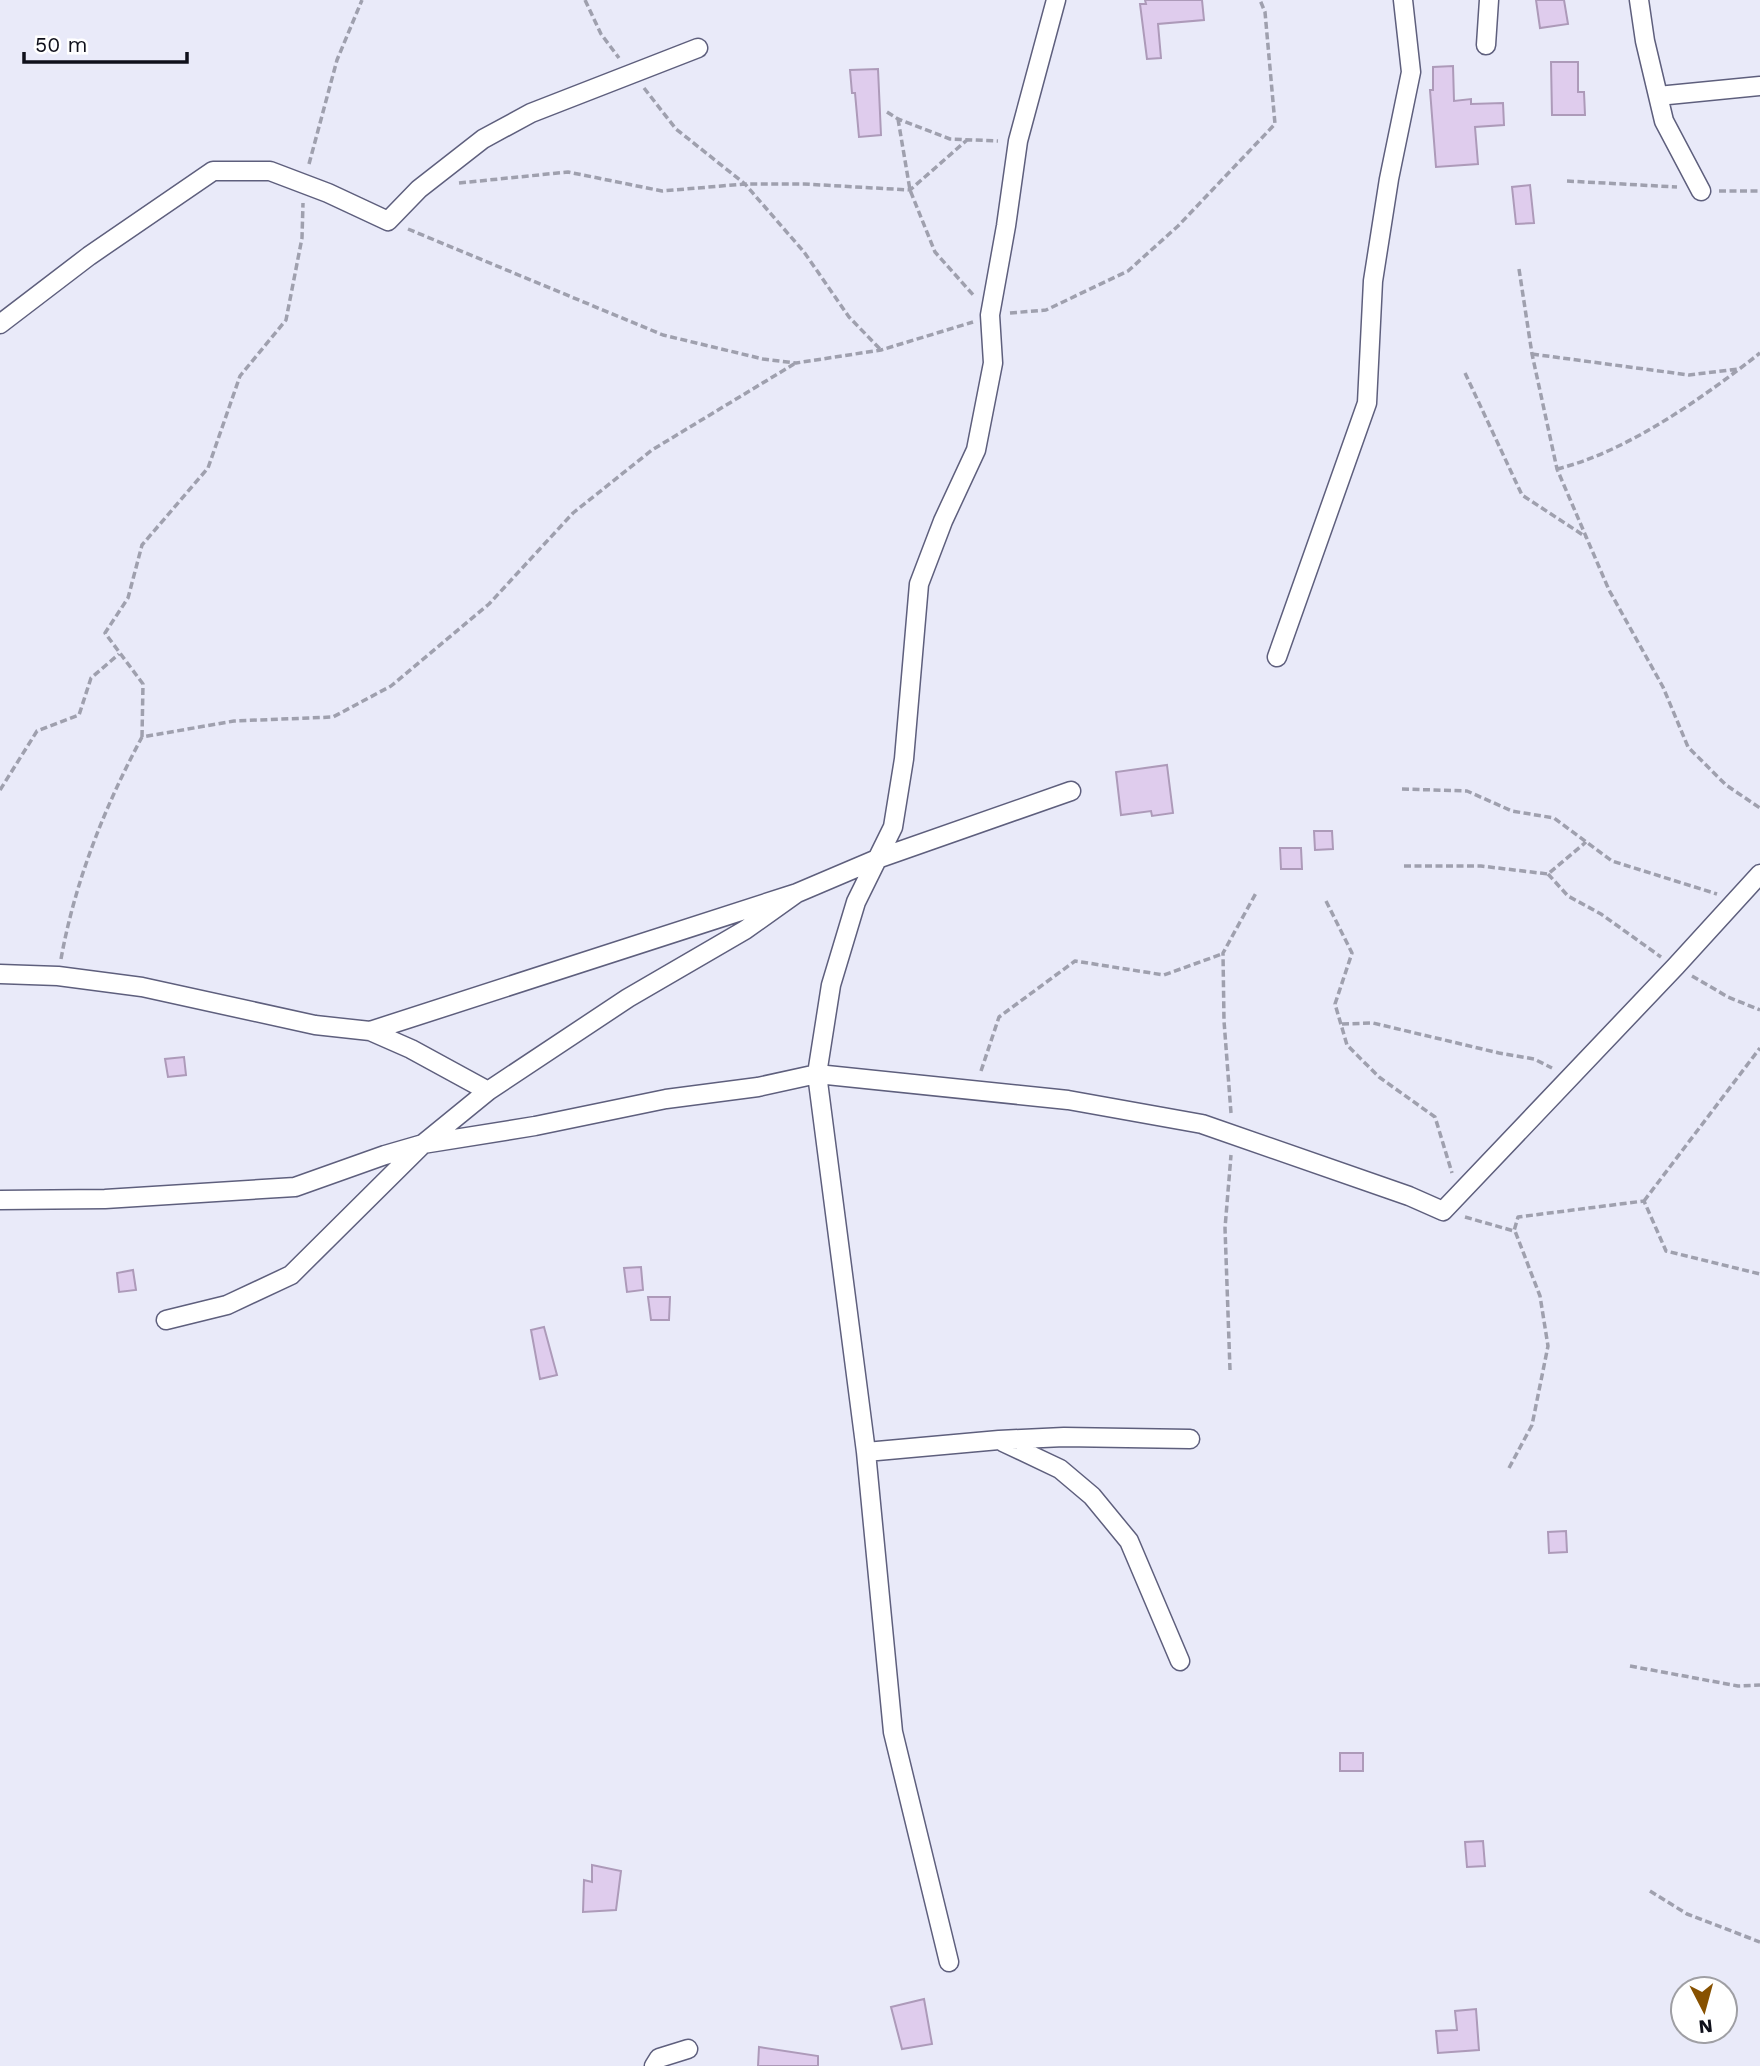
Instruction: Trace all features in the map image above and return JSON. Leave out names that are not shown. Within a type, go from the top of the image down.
[{"type":"street","points":[[949,1962],[893,1732],[866,1452],[817,1074],[831,985],[856,902],[892,827],[904,759],[919,584],[943,521],[976,450],[993,363],[990,315],[1018,141],[1056,0]]},
{"type":"street","points":[[1277,657],[1367,403],[1373,281],[1389,179],[1411,72],[1403,0]]},
{"type":"street","points":[[1486,45],[1489,0]]},
{"type":"street","points":[[1639,0],[1664,121],[1701,191]]},
{"type":"street","points":[[0,324],[89,256],[213,172],[270,171],[388,221],[419,190],[483,139],[531,113],[698,48]]},
{"type":"street","points":[[1658,96],[1760,86]]},
{"type":"street","points":[[370,1031],[797,893],[877,859],[1071,791]]},
{"type":"street","points":[[0,1200],[106,1199],[295,1187],[423,1144],[535,1126],[666,1099],[758,1087],[817,1074],[1068,1100],[1202,1124],[1409,1196],[1443,1211],[1760,874]]},
{"type":"street","points":[[166,1320],[227,1305],[291,1275],[423,1144],[488,1091],[628,998],[746,930],[797,893]]},
{"type":"street","points":[[0,974],[58,976],[142,987],[314,1025],[370,1031],[411,1049],[488,1091]]},
{"type":"street","points":[[866,1452],[1064,1437],[1190,1439]]},
{"type":"street","points":[[999,1440],[1060,1469],[1092,1496],[1129,1541],[1180,1661]]},
{"type":"street","points":[[654,2066],[659,2058],[688,2049]]},
{"type":"path","points":[[58,976],[69,913],[115,787],[142,737],[143,684],[105,633],[128,598],[142,545],[208,468],[240,376],[286,320],[302,238],[303,184],[337,60],[362,0]]},
{"type":"path","points":[[585,0],[601,34],[676,129],[745,184],[804,252],[849,317],[881,350]]},
{"type":"path","points":[[388,221],[663,335],[763,359],[796,363],[881,350],[954,329],[990,315],[1046,310],[1128,271],[1178,226],[1275,124],[1265,12],[1260,0]]},
{"type":"path","points":[[887,112],[898,119],[950,139],[1018,141]]},
{"type":"path","points":[[898,119],[910,190],[935,251],[990,315]]},
{"type":"path","points":[[457,184],[568,172],[662,191],[745,184],[804,184],[910,190],[967,140]]},
{"type":"path","points":[[1567,181],[1663,184],[1701,191],[1760,191]]},
{"type":"path","points":[[1519,269],[1532,354],[1557,469],[1609,590],[1662,687],[1688,747],[1726,785],[1760,808]]},
{"type":"path","points":[[1532,354],[1689,375],[1741,368]]},
{"type":"path","points":[[1557,469],[1583,462],[1640,433],[1717,387],[1760,354]]},
{"type":"path","points":[[142,737],[234,721],[333,717],[391,686],[489,604],[573,513],[652,450],[796,363]]},
{"type":"path","points":[[1465,373],[1522,495],[1588,538]]},
{"type":"path","points":[[0,790],[37,731],[79,715],[90,678],[119,654]]},
{"type":"path","points":[[1402,789],[1467,791],[1511,811],[1554,818],[1612,861],[1736,900]]},
{"type":"path","points":[[1548,874],[1586,842]]},
{"type":"path","points":[[1405,866],[1481,866],[1548,874],[1568,896],[1601,914],[1676,966],[1727,997],[1760,1010]]},
{"type":"path","points":[[1326,901],[1352,953],[1335,1004],[1347,1045],[1379,1077],[1435,1117],[1447,1161],[1461,1194]]},
{"type":"path","points":[[975,1090],[999,1017],[1075,961],[1164,975],[1223,953]]},
{"type":"path","points":[[1341,1024],[1373,1023],[1534,1059],[1570,1076]]},
{"type":"path","points":[[1509,1468],[1532,1425],[1548,1346],[1540,1296],[1514,1231],[1518,1217],[1644,1200],[1760,1048]]},
{"type":"path","points":[[1644,1200],[1666,1251],[1760,1274]]},
{"type":"path","points":[[1443,1211],[1514,1231]]},
{"type":"path","points":[[1629,1666],[1738,1686],[1760,1685]]},
{"type":"path","points":[[1650,1891],[1687,1914],[1760,1942]]},
{"type":"building","points":[[1145,0],[1202,0],[1204,20],[1158,24],[1161,58],[1147,59],[1140,4],[1146,4]]},
{"type":"building","points":[[1536,0],[1564,0],[1568,24],[1540,28]]},
{"type":"building","points":[[1551,62],[1578,62],[1578,92],[1584,92],[1585,115],[1552,115]]},
{"type":"building","points":[[1453,66],[1454,101],[1471,99],[1471,104],[1503,103],[1504,125],[1475,127],[1478,164],[1436,167],[1430,90],[1433,90],[1433,67]]},
{"type":"building","points":[[878,69],[881,135],[859,137],[850,70]]},
{"type":"building","points":[[1530,185],[1534,223],[1516,224],[1512,187]]},
{"type":"building","points":[[1167,765],[1173,813],[1152,816],[1151,811],[1121,815],[1116,772]]},
{"type":"building","points":[[1314,831],[1332,831],[1333,849],[1315,850]]},
{"type":"building","points":[[1280,848],[1301,848],[1302,869],[1281,869]]},
{"type":"building","points":[[184,1057],[186,1075],[168,1077],[165,1059]]},
{"type":"building","points":[[641,1267],[643,1290],[627,1292],[624,1268]]},
{"type":"building","points":[[133,1270],[136,1290],[119,1292],[117,1273]]},
{"type":"building","points":[[648,1297],[670,1297],[669,1320],[651,1320]]},
{"type":"building","points":[[544,1327],[557,1375],[540,1379],[531,1330]]},
{"type":"building","points":[[1566,1531],[1567,1552],[1549,1553],[1548,1532]]},
{"type":"building","points":[[1340,1753],[1363,1753],[1363,1771],[1340,1771]]},
{"type":"building","points":[[1483,1841],[1485,1866],[1467,1867],[1465,1842]]},
{"type":"building","points":[[592,1865],[621,1871],[616,1910],[583,1912],[584,1880],[592,1882]]},
{"type":"building","points":[[924,1999],[932,2044],[902,2049],[891,2007]]},
{"type":"building","points":[[1476,2009],[1479,2050],[1438,2053],[1436,2031],[1457,2030],[1455,2011]]},
{"type":"building","points":[[759,2047],[818,2056],[818,2066],[758,2066]]}]
